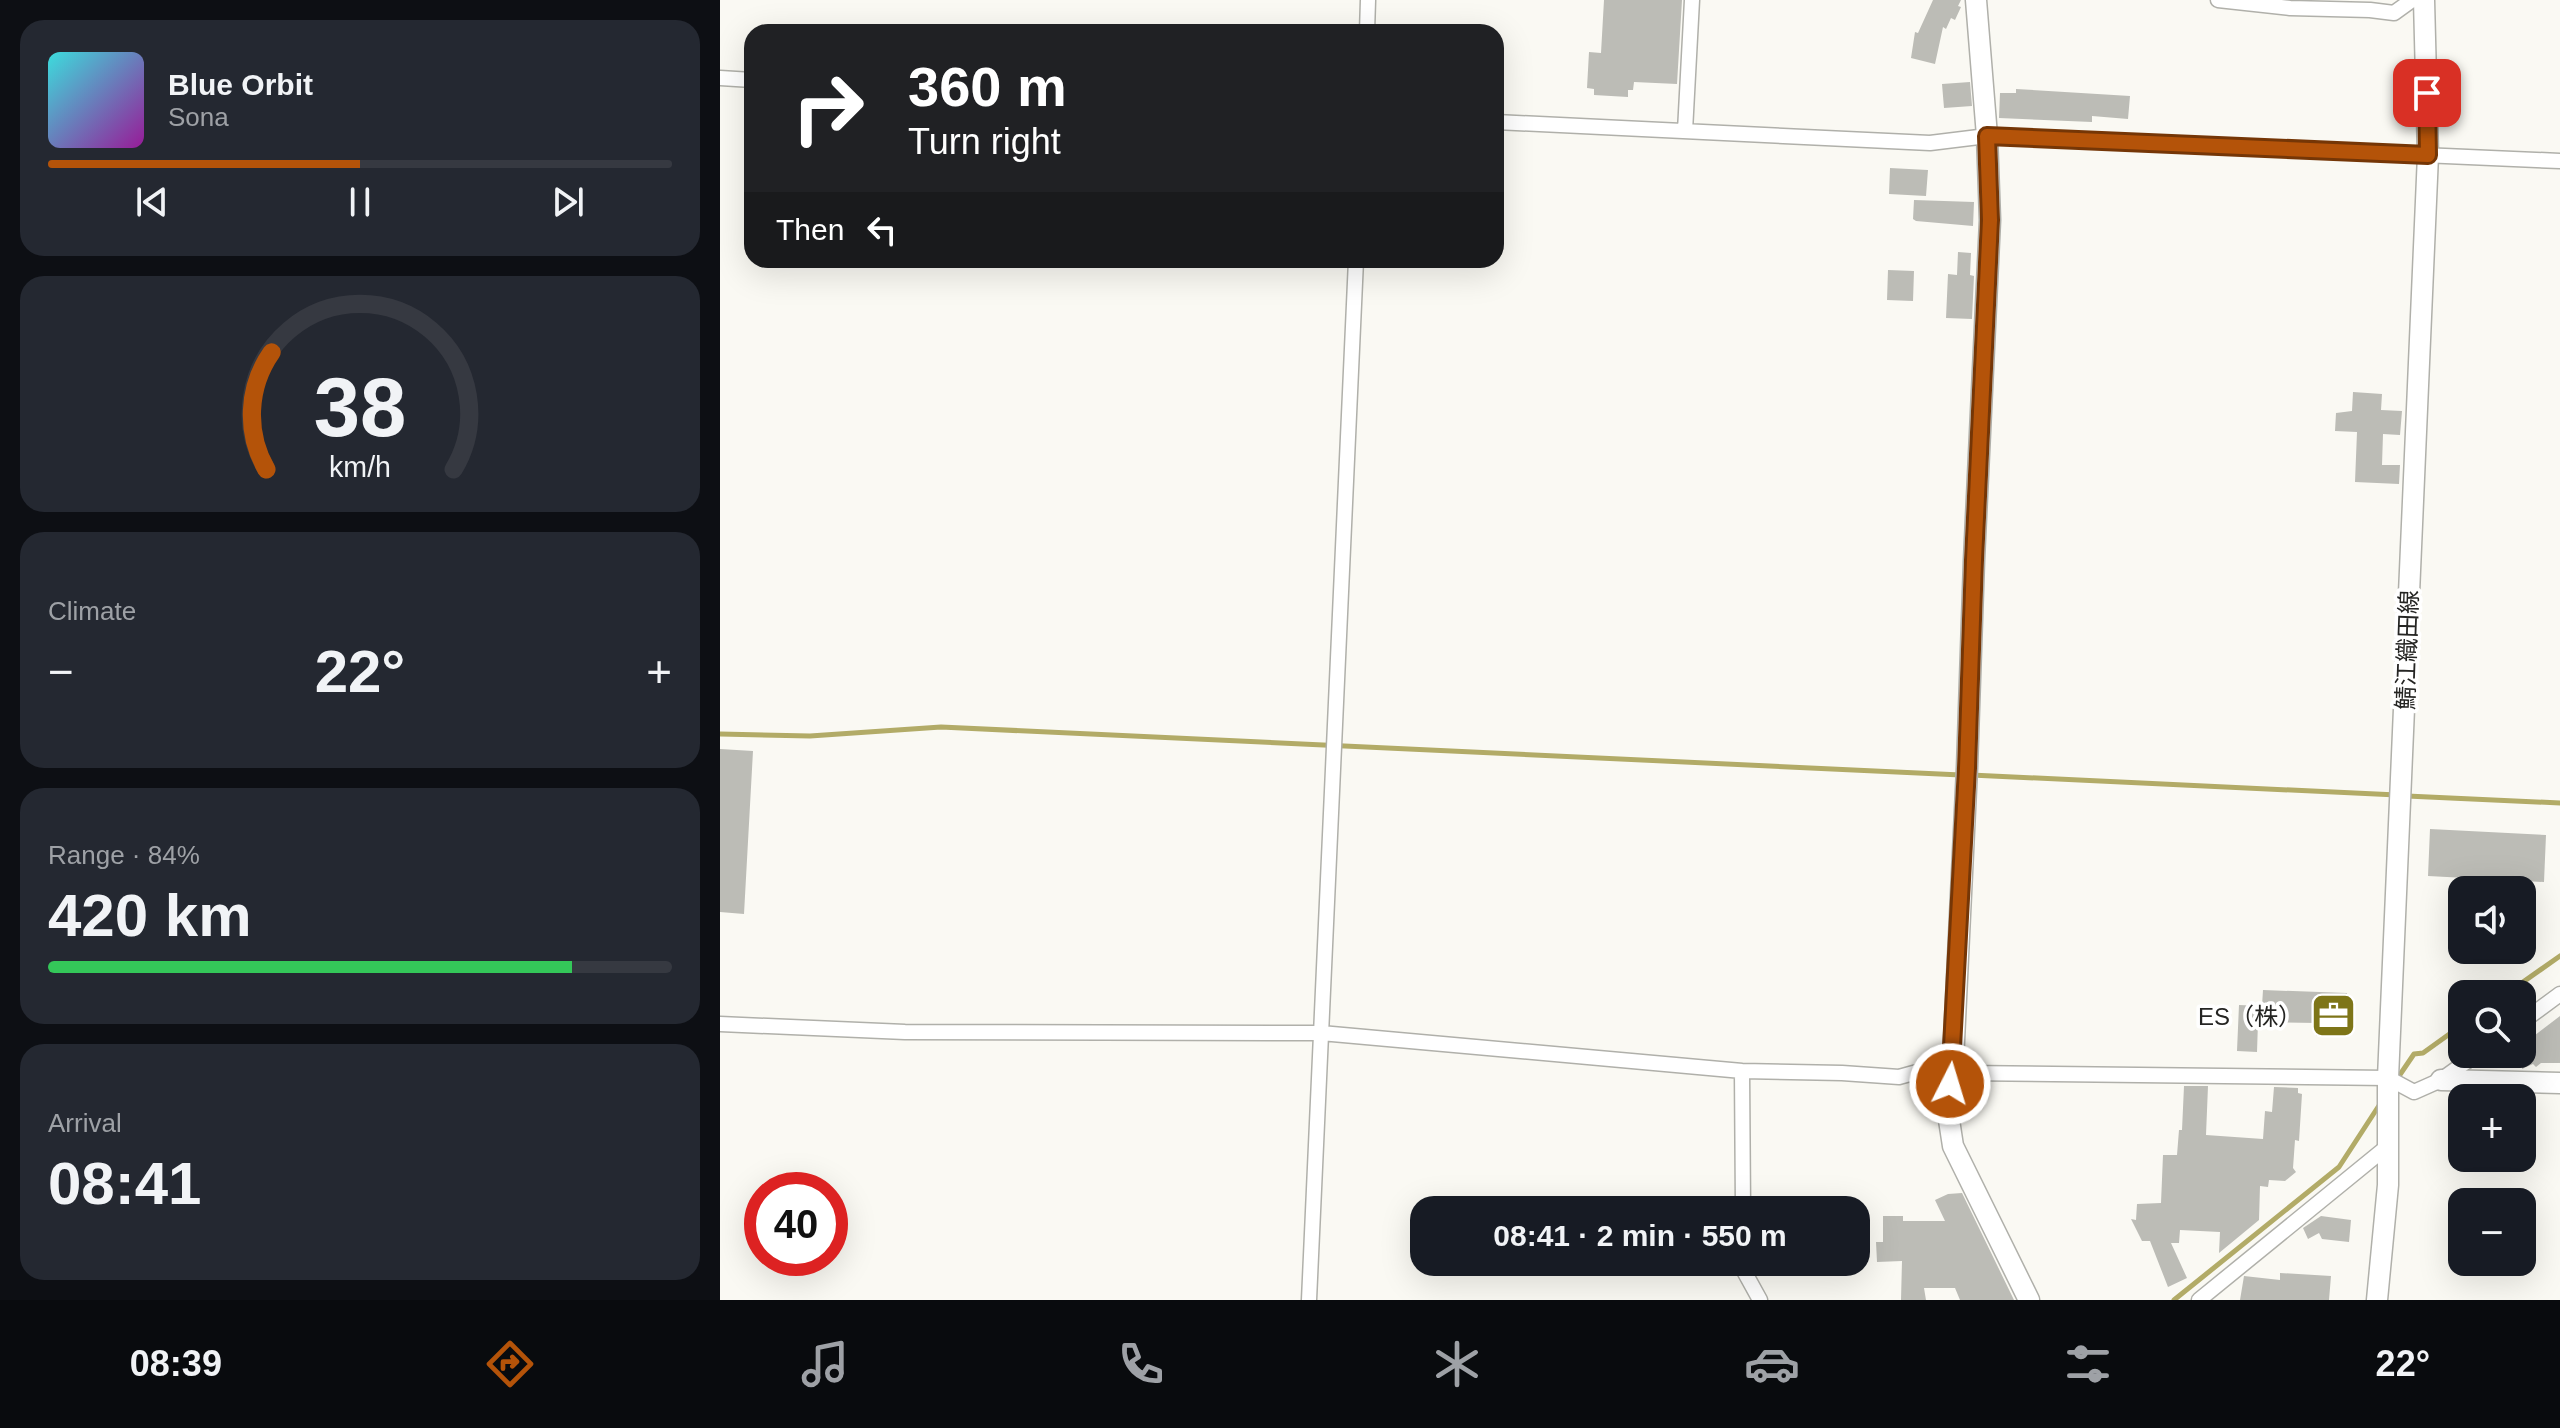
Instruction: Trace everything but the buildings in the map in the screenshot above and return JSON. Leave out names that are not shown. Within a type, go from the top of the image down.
[{"type":"street","points":[[1367,24],[1368,0]]},
{"type":"street","points":[[1685,131],[1692,0]]},
{"type":"street","points":[[1976,0],[1990,220],[1967,777],[1953,1062],[1947,1107],[1953,1146],[2029,1300]]},
{"type":"street","points":[[2218,0],[2290,8],[2394,13],[2412,0]]},
{"type":"street","name":"鯖江織田線","points":[[2377,1300],[2388,1185],[2388,1078],[2428,155],[2424,0]]},
{"type":"street","points":[[720,78],[744,80]]},
{"type":"street","points":[[1504,122],[1930,143],[1987,136],[2560,161]]},
{"type":"street","points":[[1309,1300],[1356,268]]},
{"type":"street","points":[[2536,1012],[2560,994]]},
{"type":"street","points":[[720,1024],[905,1032],[1321,1033],[1742,1071],[1899,1077],[1953,1062]]},
{"type":"street","points":[[1953,1062],[1963,1073],[2388,1078],[2414,1092],[2441,1080],[2458,1068]]},
{"type":"street","points":[[1742,1071],[1743,1196]]},
{"type":"street","points":[[2441,1080],[2560,1083]]},
{"type":"street","points":[[2199,1300],[2388,1146]]},
{"type":"street","points":[[1747,1276],[1760,1300]]},
{"type":"waterway","points":[[720,734],[810,736],[941,727],[1961,775]]},
{"type":"waterway","points":[[1971,775],[2397,795]]},
{"type":"waterway","points":[[2407,796],[2560,803]]},
{"type":"waterway","points":[[2526,980],[2560,956]]},
{"type":"waterway","points":[[2397,1079],[2414,1054],[2423,1053],[2448,1035]]},
{"type":"waterway","points":[[2174,1300],[2339,1167],[2380,1104]]},
{"type":"place","name":"ES（株）","points":[[2333,1016]]},
{"type":"route","points":[[1950,1084],[1990,220],[1987,136],[2428,155],[2427,93]]}]
